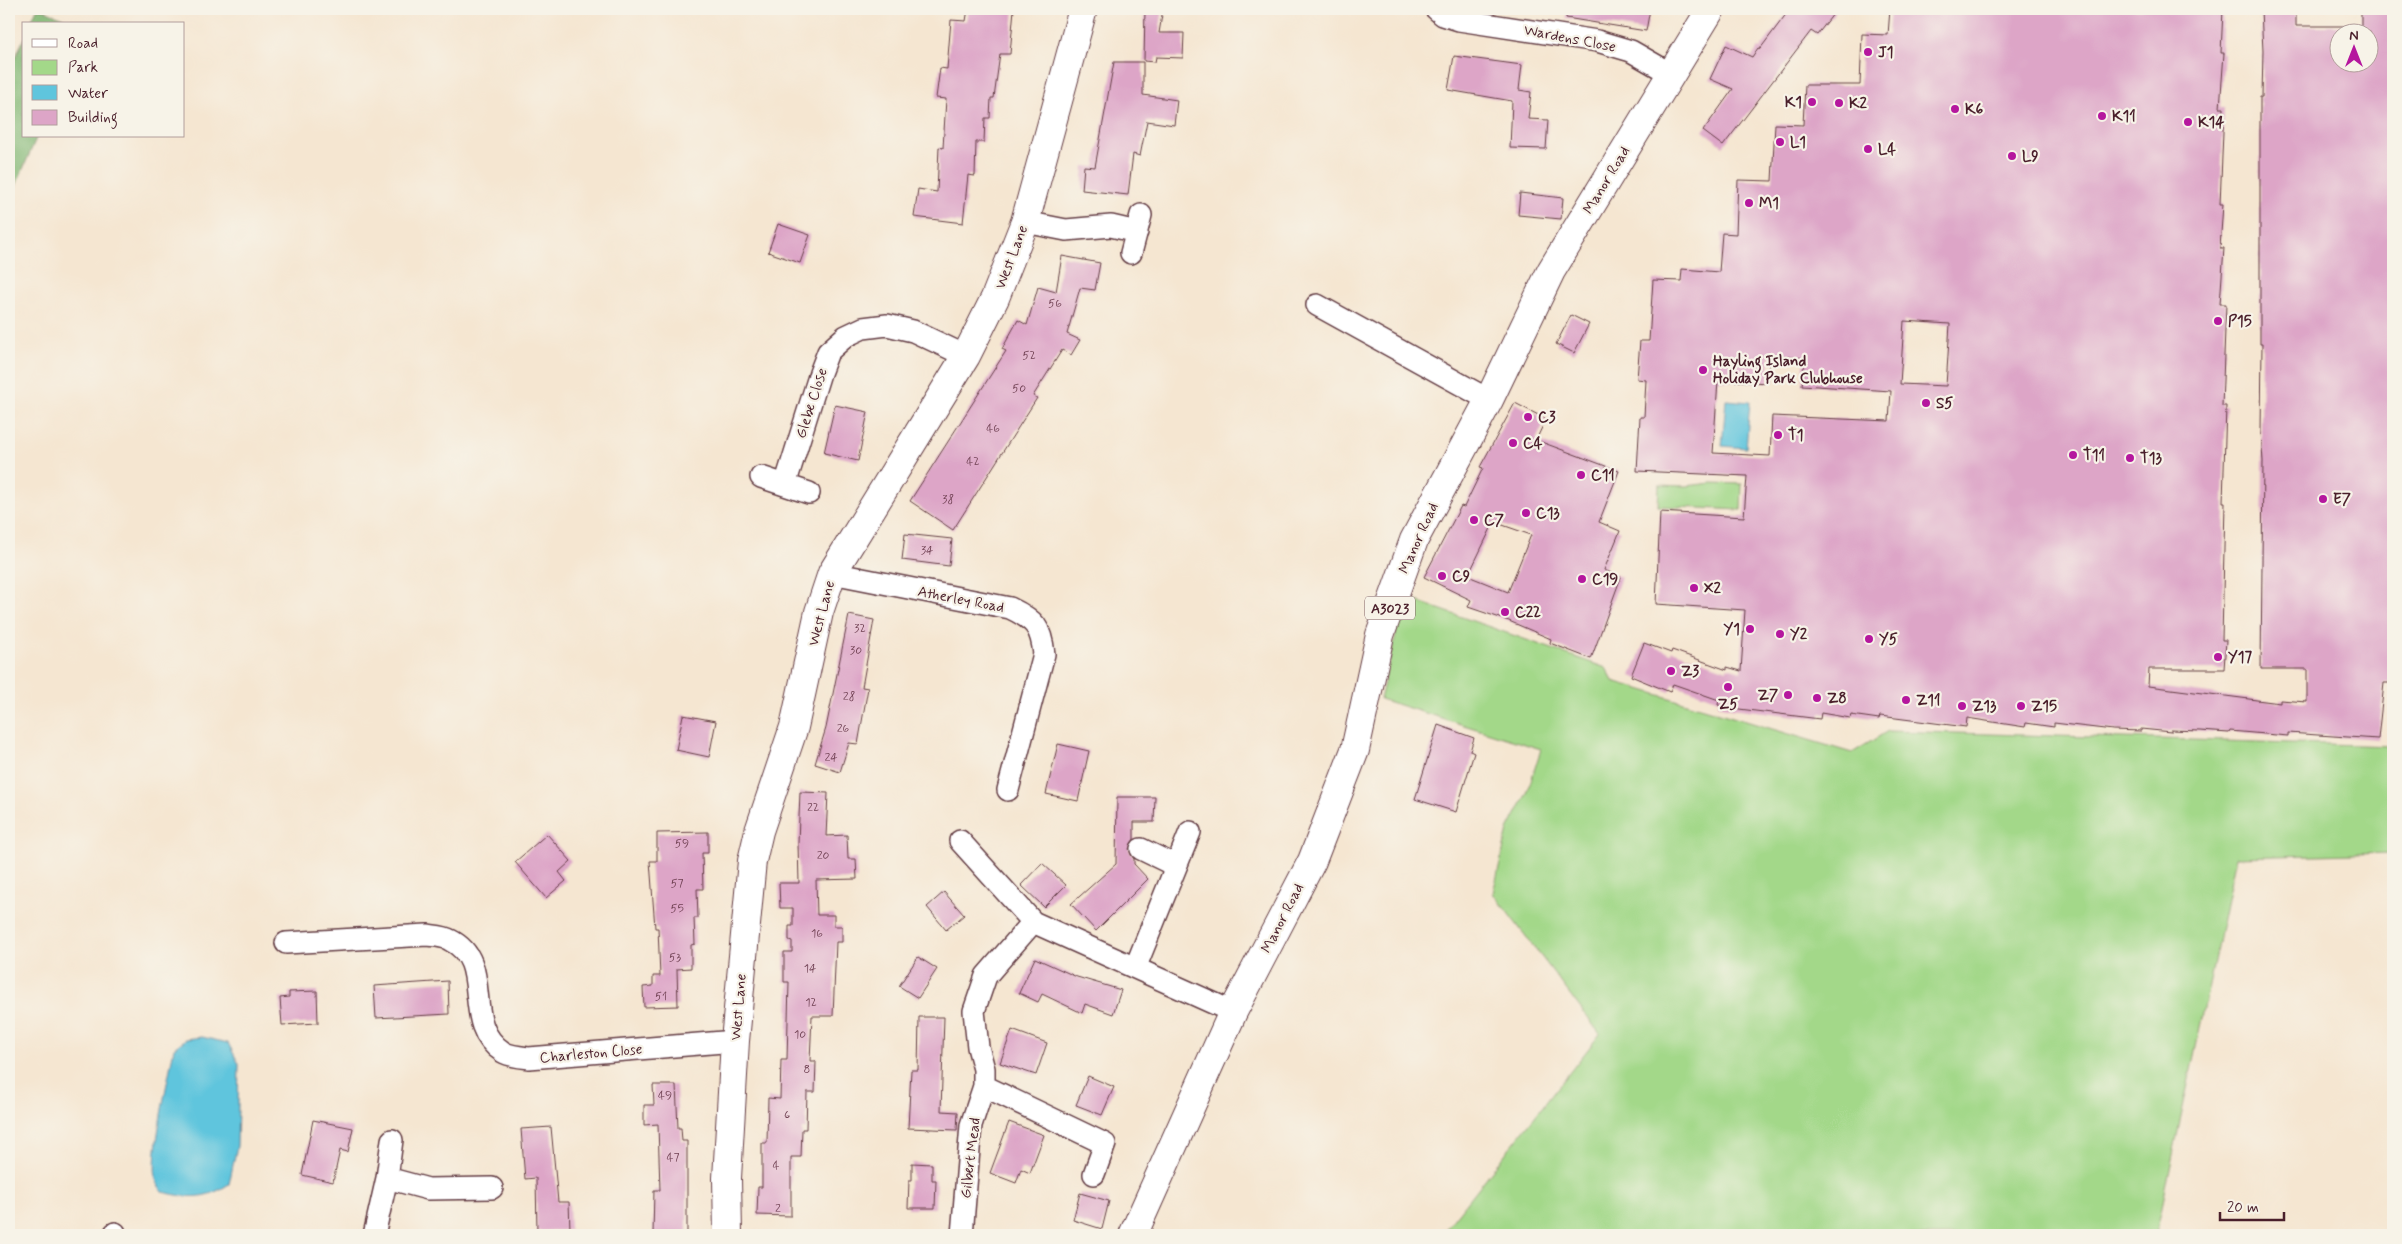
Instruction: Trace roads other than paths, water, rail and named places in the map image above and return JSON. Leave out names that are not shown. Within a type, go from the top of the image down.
[{"type":"main road","name":"West Lane","points":[[728,1235],[728,1178],[735,1041],[753,855],[794,727],[819,612],[832,573],[966,356],[995,298],[1025,222],[1083,9]]},
{"type":"main road","name":"Manor Road","points":[[1132,1235],[1233,1012],[1312,861],[1351,760],[1380,635],[1414,540],[1488,400],[1551,271],[1711,9]]},
{"type":"street","name":"Wardens Close","points":[[1436,9],[1443,15],[1459,20],[1607,43],[1631,51],[1671,74]]},
{"type":"street","points":[[1025,222],[1066,230],[1139,224],[1131,253]]},
{"type":"street","points":[[1317,305],[1488,400]]},
{"type":"street","name":"Glebe Close","points":[[786,485],[828,352],[846,336],[863,328],[887,325],[913,331],[966,356]]},
{"type":"street","points":[[761,477],[809,493]]},
{"type":"street","name":"Atherley Road","points":[[832,573],[1010,608],[1029,617],[1042,636],[1044,654],[1008,790]]},
{"type":"street","points":[[1136,966],[1190,832]]},
{"type":"street","points":[[960,841],[1034,922],[1136,966],[1233,1012]]},
{"type":"street","points":[[1141,849],[1176,866]]},
{"type":"street","name":"Gilbert Mead","points":[[962,1235],[971,1125],[984,1086],[984,1069],[978,1047],[974,1011],[986,976],[1034,922]]},
{"type":"street","name":"Charleston Close","points":[[286,943],[427,935],[449,939],[467,952],[474,968],[478,1014],[487,1036],[504,1052],[529,1058],[735,1041]]},
{"type":"street","points":[[984,1086],[1105,1144],[1094,1174]]},
{"type":"street","points":[[374,1235],[387,1178],[392,1140]]},
{"type":"street","points":[[387,1178],[428,1189],[492,1188]]},
{"type":"water","points":[[1726,400],[1750,402],[1746,448],[1722,446]]},
{"type":"water","points":[[202,1037],[228,1043],[239,1064],[237,1146],[229,1184],[206,1195],[182,1196],[163,1192],[157,1183],[155,1171],[158,1137],[174,1048],[186,1039]]},
{"type":"place","name":"J1","points":[[1868,52]]},
{"type":"place","name":"K1","points":[[1812,102]]},
{"type":"place","name":"K2","points":[[1839,103]]},
{"type":"place","name":"K6","points":[[1955,109]]},
{"type":"place","name":"K11","points":[[2102,116]]},
{"type":"place","name":"K14","points":[[2188,122]]},
{"type":"place","name":"L1","points":[[1780,142]]},
{"type":"place","name":"L4","points":[[1868,149]]},
{"type":"place","name":"L9","points":[[2012,156]]},
{"type":"place","name":"M1","points":[[1749,203]]},
{"type":"place","name":"P15","points":[[2218,321]]},
{"type":"place","name":"Hayling Island Holiday Park Clubhouse","points":[[1703,370]]},
{"type":"place","name":"S5","points":[[1926,403]]},
{"type":"place","name":"C3","points":[[1528,417]]},
{"type":"place","name":"T1","points":[[1778,435]]},
{"type":"place","name":"C4","points":[[1513,443]]},
{"type":"place","name":"T11","points":[[2073,455]]},
{"type":"place","name":"T13","points":[[2130,458]]},
{"type":"place","name":"C11","points":[[1581,475]]},
{"type":"place","name":"E7","points":[[2323,499]]},
{"type":"place","name":"C13","points":[[1526,513]]},
{"type":"place","name":"C7","points":[[1474,520]]},
{"type":"place","name":"C9","points":[[1442,576]]},
{"type":"place","name":"C19","points":[[1582,579]]},
{"type":"place","name":"X2","points":[[1694,588]]},
{"type":"place","name":"C22","points":[[1505,612]]},
{"type":"place","name":"Y1","points":[[1750,629]]},
{"type":"place","name":"Y2","points":[[1780,634]]},
{"type":"place","name":"Y5","points":[[1869,639]]},
{"type":"place","name":"Y17","points":[[2218,657]]},
{"type":"place","name":"Z3","points":[[1671,671]]},
{"type":"place","name":"Z5","points":[[1728,687]]},
{"type":"place","name":"Z7","points":[[1788,695]]},
{"type":"place","name":"Z8","points":[[1817,698]]},
{"type":"place","name":"Z11","points":[[1906,700]]},
{"type":"place","name":"Z13","points":[[1962,706]]},
{"type":"place","name":"Z15","points":[[2021,706]]}]
